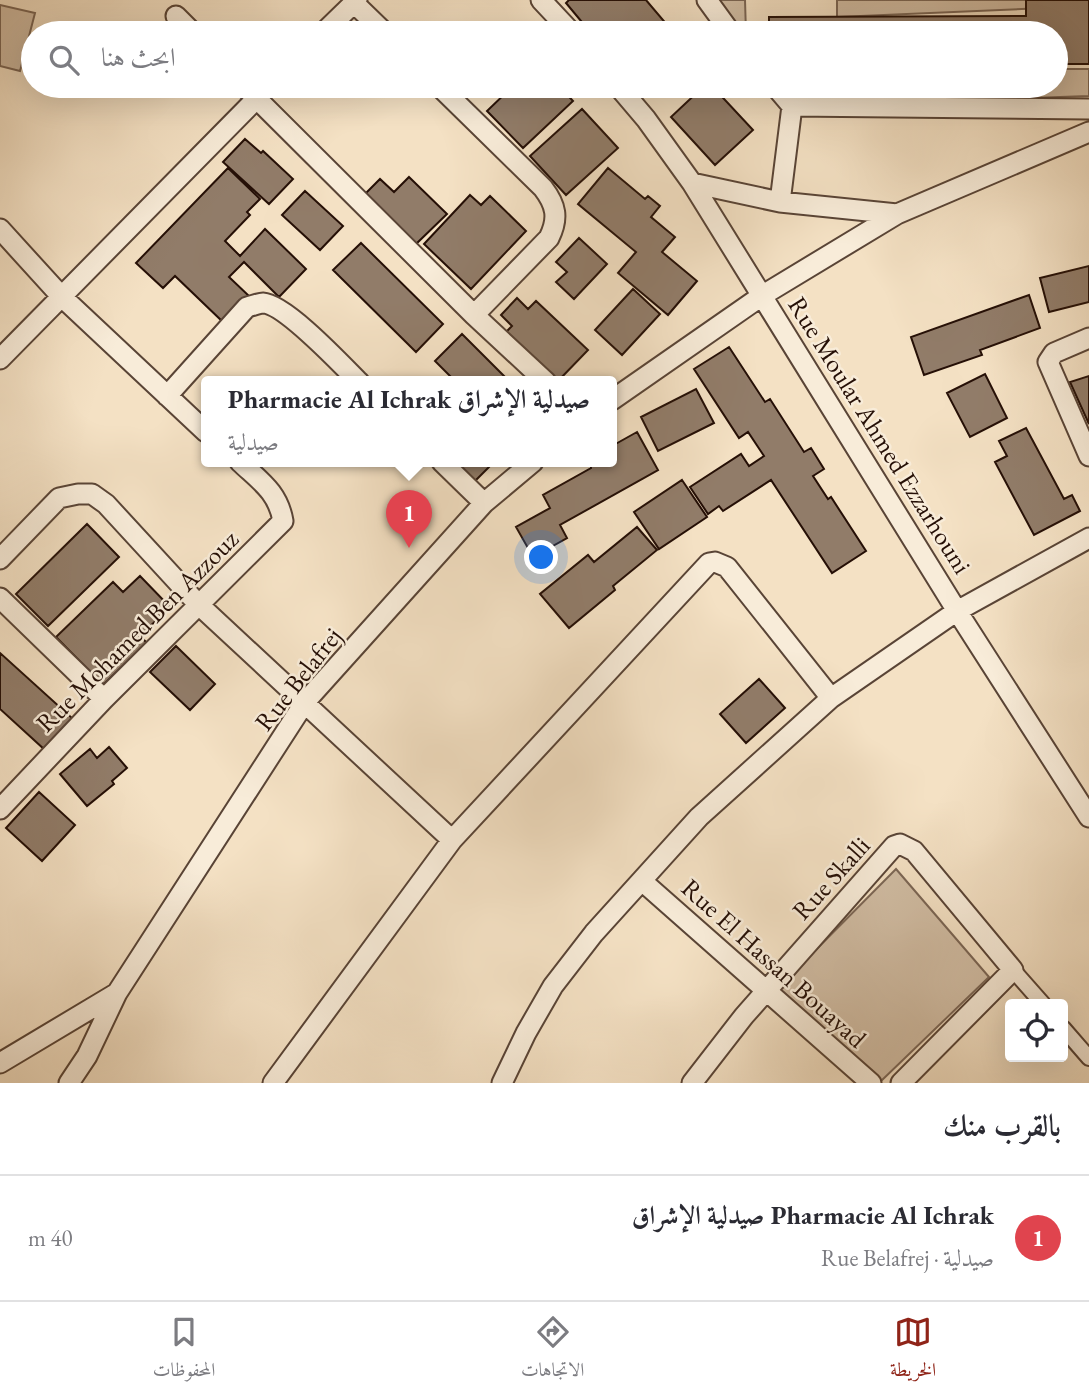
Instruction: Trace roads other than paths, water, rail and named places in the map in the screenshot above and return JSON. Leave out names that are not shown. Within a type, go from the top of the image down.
[{"type":"street","points":[[541,0],[561,21]]},
{"type":"street","points":[[707,0],[722,21]]},
{"type":"street","points":[[335,21],[355,1],[374,21]]},
{"type":"street","points":[[176,16],[181,21]]},
{"type":"street","points":[[0,359],[248,98]]},
{"type":"street","points":[[264,98],[474,314],[540,376]]},
{"type":"street","points":[[451,98],[543,188],[553,202],[556,212],[555,225],[549,238],[474,314]]},
{"type":"street","name":"Rue Moular Ahmed Ezzarhouni","points":[[628,98],[692,183],[957,611],[1089,817]]},
{"type":"street","points":[[780,202],[792,106],[785,98]]},
{"type":"street","points":[[617,397],[763,295],[897,214],[1086,133],[1081,109],[792,106]]},
{"type":"street","points":[[692,183],[780,202],[897,214]]},
{"type":"street","points":[[0,229],[61,296],[201,427]]},
{"type":"street","points":[[167,396],[247,307],[263,303],[277,308],[306,331],[353,376]]},
{"type":"street","points":[[1089,338],[1054,353],[1048,362],[1089,456]]},
{"type":"street","name":"Rue Mohamed Ben Azzouz","points":[[0,809],[104,699],[283,521],[281,505],[275,495],[245,467]]},
{"type":"street","points":[[447,467],[484,503]]},
{"type":"street","name":"Rue Belafrej","points":[[69,1083],[86,1056],[117,993],[305,702],[484,503],[527,467]]},
{"type":"street","points":[[0,559],[59,498],[92,494],[106,504],[198,604],[452,840]]},
{"type":"street","points":[[502,1083],[553,986],[594,933],[699,817],[831,698],[957,611],[1089,538]]},
{"type":"street","points":[[274,1083],[452,840],[709,563],[715,562],[727,567],[831,698]]},
{"type":"street","points":[[2,605],[104,699]]},
{"type":"street","name":"Rue Skalli","points":[[692,1083],[766,992],[894,846],[900,844],[914,850],[1039,999]]},
{"type":"street","name":"Rue El Hassan Bouayad","points":[[642,881],[870,1083]]},
{"type":"street","points":[[901,1083],[1013,970]]},
{"type":"street","name":"Rue Belafrej","points":[[0,1063],[117,993]]},
{"type":"street","points":[[1068,1034],[1089,1058]]},
{"type":"place","name":"Pharmacie Al Ichrak صيدلية الإشراق","points":[[409,548]]}]
